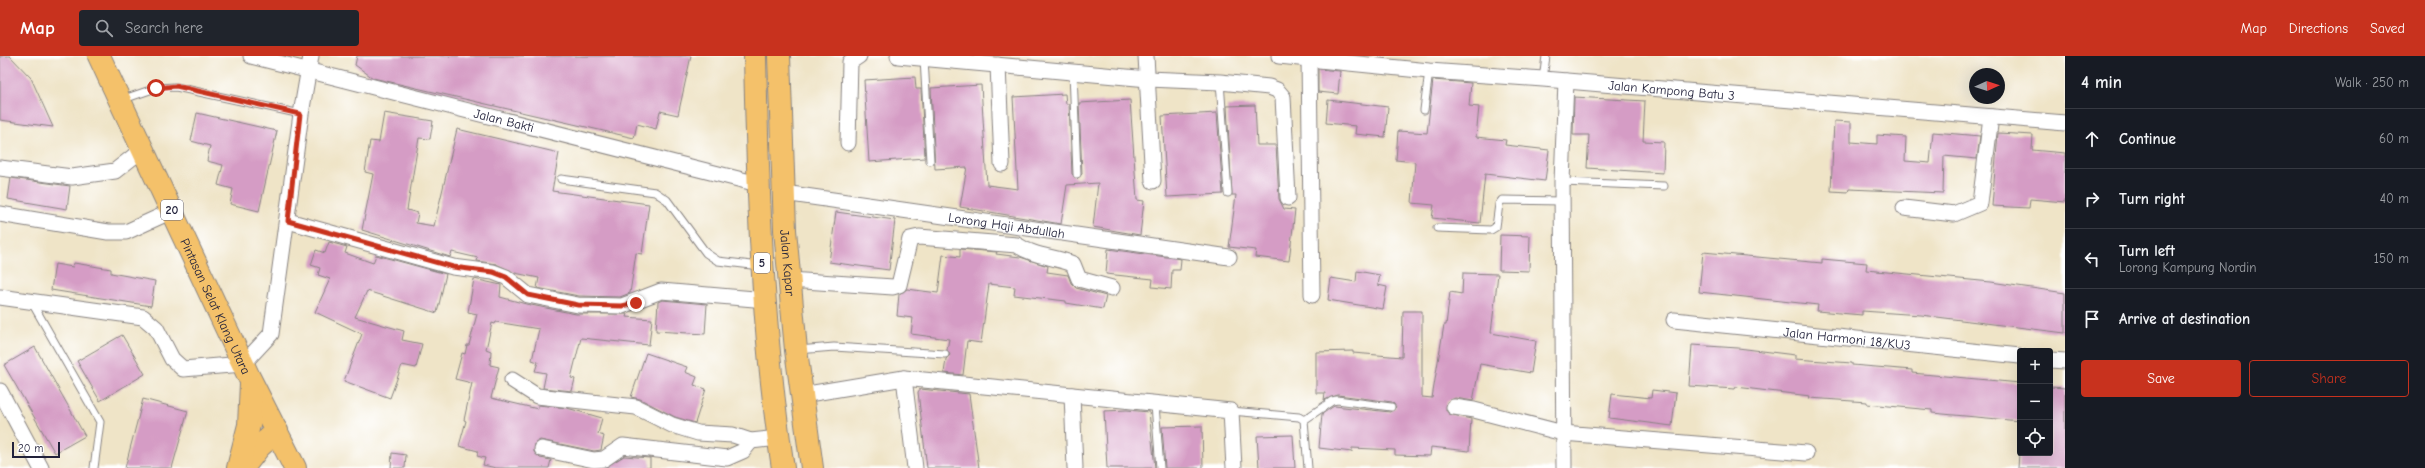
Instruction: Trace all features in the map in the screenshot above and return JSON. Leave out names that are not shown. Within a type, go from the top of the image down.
[{"type":"main road","name":"Pintasan Selat Klang Utara","points":[[99,56],[121,100],[247,372],[295,468]]},
{"type":"main road","name":"Jalan Kapar","points":[[755,56],[758,184],[762,266],[778,438],[784,468]]},
{"type":"main road","name":"Jalan Kapar","points":[[780,58],[784,194],[789,280],[796,350],[812,468]]},
{"type":"main road","points":[[238,468],[249,426],[247,372]]},
{"type":"main road","points":[[243,468],[259,447],[279,436]]},
{"type":"main road","points":[[255,468],[279,436]]},
{"type":"street","name":"Jalan Bakti","points":[[251,56],[758,184]]},
{"type":"street","points":[[0,297],[143,317],[156,328],[172,359],[184,369],[247,372],[271,334],[288,221],[300,114],[311,56]]},
{"type":"street","points":[[898,56],[1148,79],[1220,82],[1269,87],[1277,90],[1283,97],[1288,198]]},
{"type":"street","points":[[1146,56],[1153,181]]},
{"type":"street","name":"Jalan Kampong Batu 3","points":[[1278,56],[1309,58],[1429,72],[1543,79],[2065,123]]},
{"type":"street","points":[[1309,58],[1312,295]]},
{"type":"street","points":[[848,143],[854,59]]},
{"type":"street","points":[[998,65],[1002,164]]},
{"type":"street","points":[[1564,468],[1562,182],[1566,81]]},
{"type":"street","points":[[1904,208],[1954,214],[1980,203],[1992,116]]},
{"type":"street","points":[[0,168],[72,178],[115,171],[143,149]]},
{"type":"street","name":"Lorong Haji Abdullah","points":[[784,194],[1229,257]]},
{"type":"street","points":[[0,214],[108,232],[126,232],[172,211]]},
{"type":"street","points":[[288,221],[446,266],[493,272],[506,277],[528,295],[578,305],[622,306],[661,291],[766,300]]},
{"type":"street","points":[[789,280],[893,287],[900,285],[906,248],[910,239],[919,237],[1017,245],[1031,254],[1062,259],[1073,264],[1079,279],[1112,288]]},
{"type":"street","name":"Jalan Harmoni 18/KU3","points":[[1674,320],[2017,356]]},
{"type":"street","points":[[2053,360],[2065,361]]},
{"type":"street","points":[[802,395],[904,378],[1155,405],[1231,411],[1234,468]]},
{"type":"street","points":[[904,378],[915,468]]},
{"type":"street","points":[[512,380],[537,396],[636,407],[672,425],[698,433],[733,435],[751,441],[778,438]]},
{"type":"street","points":[[0,391],[41,468]]},
{"type":"street","points":[[1072,396],[1075,468]]},
{"type":"street","points":[[1454,407],[1474,410],[1563,433],[1806,453]]},
{"type":"street","points":[[542,449],[594,460],[604,459],[623,446],[727,458],[743,451],[751,441]]},
{"type":"lane","points":[[1543,79],[1546,56]]},
{"type":"lane","points":[[924,59],[930,161]]},
{"type":"lane","points":[[1073,71],[1077,174]]},
{"type":"lane","points":[[1424,110],[1429,72]]},
{"type":"lane","points":[[1220,82],[1228,193]]},
{"type":"lane","points":[[121,100],[156,88],[176,86],[300,114]]},
{"type":"lane","points":[[561,179],[656,192],[667,200],[691,229],[706,253],[718,261],[762,266]]},
{"type":"lane","points":[[1562,182],[1664,186]]},
{"type":"lane","points":[[1437,228],[1491,230],[1496,227],[1499,204],[1502,200],[1562,201]]},
{"type":"lane","points":[[30,301],[100,422],[94,468]]},
{"type":"lane","points":[[796,350],[834,347],[945,354]]},
{"type":"lane","points":[[1304,420],[1332,401],[1337,400],[1391,408]]},
{"type":"lane","points":[[1155,405],[1160,468]]},
{"type":"lane","points":[[1231,411],[1299,417],[1304,420]]},
{"type":"lane","points":[[1304,420],[1308,468]]},
{"type":"building","points":[[0,56],[10,56],[31,78],[53,127],[0,120]]},
{"type":"building","points":[[357,56],[691,56],[678,115],[660,111],[656,129],[637,124],[634,138],[373,78],[355,65]]},
{"type":"building","points":[[1318,69],[1340,71],[1338,94],[1318,92]]},
{"type":"building","points":[[915,77],[916,89],[921,89],[925,158],[869,162],[864,80]]},
{"type":"building","points":[[1433,80],[1471,83],[1469,106],[1479,107],[1476,137],[1506,140],[1505,145],[1549,150],[1545,181],[1485,174],[1480,223],[1432,218],[1434,205],[1412,203],[1415,162],[1396,160],[1398,131],[1427,133]]},
{"type":"building","points":[[981,85],[987,185],[1018,189],[1013,97],[1065,94],[1066,104],[1069,104],[1072,174],[1077,179],[1082,174],[1079,103],[1130,100],[1137,200],[1144,201],[1140,235],[1093,227],[1098,183],[1067,185],[1061,224],[960,207],[967,167],[935,169],[931,88]]},
{"type":"building","points":[[1574,97],[1645,101],[1643,141],[1664,142],[1663,173],[1587,168],[1589,135],[1573,135]]},
{"type":"building","points":[[1328,100],[1388,107],[1385,137],[1355,134],[1356,126],[1326,123]]},
{"type":"building","points":[[1255,105],[1257,145],[1276,145],[1279,199],[1284,209],[1295,210],[1289,261],[1255,257],[1256,250],[1229,247],[1236,195],[1232,195],[1227,106]]},
{"type":"building","points":[[197,113],[277,131],[259,211],[230,204],[233,189],[218,185],[223,165],[207,161],[210,146],[191,141]]},
{"type":"building","points":[[384,113],[433,121],[430,139],[419,138],[407,210],[418,213],[416,223],[434,226],[457,129],[559,153],[552,191],[649,204],[642,254],[636,253],[630,293],[620,297],[579,296],[537,288],[539,278],[515,273],[496,264],[477,261],[478,258],[452,252],[450,257],[362,230],[373,174],[365,172],[370,141],[379,142]]},
{"type":"building","points":[[1217,113],[1223,194],[1167,197],[1162,116]]},
{"type":"building","points":[[1834,121],[1851,122],[1851,142],[1877,144],[1877,135],[1906,137],[1905,161],[1930,163],[1933,132],[1980,136],[1977,159],[1944,156],[1943,193],[1849,189],[1848,192],[1831,191]]},
{"type":"building","points":[[1998,133],[2033,135],[2032,150],[2065,153],[2065,202],[2030,199],[2029,208],[1992,206]]},
{"type":"building","points":[[11,178],[70,186],[67,209],[8,199]]},
{"type":"building","points":[[836,212],[895,220],[889,270],[829,262]]},
{"type":"building","points":[[1500,235],[1530,236],[1529,271],[1499,270]]},
{"type":"building","points":[[329,242],[347,247],[345,253],[373,263],[376,255],[446,274],[437,313],[367,291],[355,317],[404,331],[402,340],[422,344],[416,368],[402,365],[390,398],[344,381],[362,334],[315,312],[330,279],[318,275],[320,268],[311,265],[316,250],[325,253]]},
{"type":"building","points":[[960,249],[997,252],[996,254],[1020,257],[1048,266],[1047,272],[1068,275],[1071,283],[1076,288],[1106,296],[1103,309],[1066,303],[1066,301],[1014,295],[1015,287],[989,284],[981,343],[967,341],[963,375],[944,373],[946,359],[950,355],[947,350],[949,339],[911,334],[913,318],[897,316],[899,294],[907,289],[938,293],[943,255],[960,257]]},
{"type":"building","points":[[1108,249],[1181,259],[1180,270],[1172,270],[1171,289],[1152,287],[1153,279],[1106,274]]},
{"type":"building","points":[[1703,252],[1822,263],[1822,259],[1867,263],[1866,270],[1991,282],[2065,293],[2065,333],[1921,315],[1862,311],[1862,315],[1817,311],[1818,305],[1699,292]]},
{"type":"building","points":[[74,263],[111,269],[111,273],[155,281],[151,306],[51,290],[55,264],[73,267]]},
{"type":"building","points":[[1357,271],[1380,275],[1378,285],[1387,287],[1383,309],[1328,300],[1331,278],[1356,282]]},
{"type":"building","points":[[1463,273],[1498,274],[1491,333],[1536,341],[1531,373],[1480,364],[1473,401],[1455,398],[1447,402],[1446,410],[1449,414],[1471,419],[1469,451],[1431,447],[1430,456],[1395,455],[1395,450],[1352,448],[1352,452],[1319,448],[1322,414],[1334,406],[1390,412],[1396,407],[1392,402],[1338,395],[1324,400],[1325,393],[1316,393],[1316,352],[1353,351],[1353,353],[1402,357],[1403,311],[1422,311],[1422,397],[1432,398],[1444,325],[1446,325],[1450,292],[1462,294]]},
{"type":"building","points":[[474,279],[501,285],[500,297],[526,304],[576,314],[627,314],[626,317],[652,319],[649,345],[581,338],[571,378],[575,379],[572,391],[543,388],[546,373],[535,371],[538,362],[532,360],[539,329],[496,322],[495,324],[492,323],[486,349],[491,351],[490,365],[499,367],[491,398],[538,409],[538,405],[567,408],[602,418],[598,434],[604,436],[601,450],[594,451],[540,440],[535,443],[534,452],[540,458],[551,460],[549,468],[496,468],[483,465],[485,458],[477,456],[478,451],[459,446],[466,421],[464,420],[472,383],[455,379],[462,353],[465,354],[467,345],[469,345],[477,314],[468,312]]},
{"type":"building","points":[[662,300],[707,304],[705,334],[656,331],[658,302]]},
{"type":"building","points":[[122,335],[145,374],[100,401],[77,361]]},
{"type":"building","points":[[1692,345],[1738,348],[1795,355],[1795,359],[1852,363],[1852,365],[1912,370],[1912,373],[2017,383],[2017,421],[1932,413],[1932,410],[1867,404],[1867,402],[1809,398],[1810,396],[1736,387],[1735,389],[1689,386]]},
{"type":"building","points":[[35,347],[85,436],[55,453],[4,365]]},
{"type":"building","points":[[646,353],[687,367],[685,372],[697,377],[694,385],[706,389],[695,423],[675,417],[640,399],[631,397]]},
{"type":"building","points":[[2053,387],[2065,388],[2065,468],[2018,468],[2019,456],[2053,456]]},
{"type":"building","points":[[920,389],[969,394],[979,468],[927,468],[918,392]]},
{"type":"building","points":[[1652,390],[1676,393],[1672,426],[1609,418],[1612,394],[1651,398]]},
{"type":"building","points":[[143,399],[188,411],[172,468],[125,468]]},
{"type":"building","points":[[1127,410],[1149,412],[1155,468],[1107,468],[1104,411]]},
{"type":"building","points":[[1202,426],[1203,468],[1165,468],[1162,427]]},
{"type":"building","points":[[1293,435],[1295,468],[1259,468],[1257,436]]},
{"type":"building","points":[[392,453],[406,455],[405,468],[391,468]]},
{"type":"building","points":[[624,456],[650,458],[650,468],[604,468]]},
{"type":"route","points":[[156,88],[176,86],[300,114],[288,221],[400,254],[453,267],[493,272],[506,277],[528,295],[578,305],[622,306],[636,303]]}]
